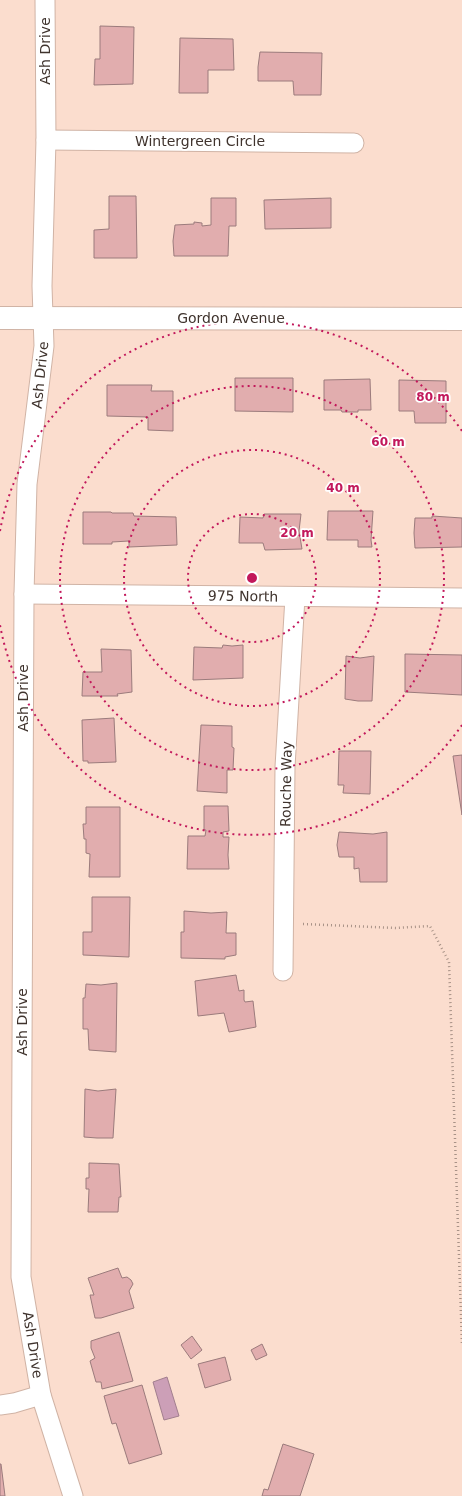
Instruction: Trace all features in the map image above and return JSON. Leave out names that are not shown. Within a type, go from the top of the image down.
[{"type":"main road","name":"Gordon Avenue","points":[[0,318],[462,319]]},
{"type":"street","name":"Ash Drive","points":[[45,0],[46,140],[42,286],[44,346],[27,484],[24,594],[21,1277],[41,1395],[73,1496]]},
{"type":"street","name":"Wintergreen Circle","points":[[46,140],[354,142]]},
{"type":"street","name":"975 North","points":[[24,594],[462,598]]},
{"type":"street","name":"Rouche Way","points":[[284,971],[285,767],[295,597]]},
{"type":"street","points":[[0,1404],[41,1395]]},
{"type":"path","points":[[284,923],[396,928],[430,926],[449,962],[462,1345]]},
{"type":"shaded area","points":[[167,1377],[179,1416],[164,1420],[153,1382]]},
{"type":"building","points":[[100,26],[134,27],[133,84],[94,85],[95,59],[100,59]]},
{"type":"building","points":[[180,38],[233,39],[234,70],[208,70],[208,93],[179,93]]},
{"type":"building","points":[[260,52],[322,53],[321,95],[294,95],[293,81],[258,81]]},
{"type":"building","points":[[109,196],[136,196],[137,258],[94,258],[94,230],[109,229]]},
{"type":"building","points":[[211,198],[236,198],[236,226],[229,226],[228,256],[174,256],[173,241],[175,225],[194,224],[194,222],[202,223],[202,226],[211,225]]},
{"type":"building","points":[[331,198],[331,228],[265,229],[264,200]]},
{"type":"building","points":[[235,378],[293,378],[293,412],[235,411]]},
{"type":"building","points":[[370,379],[371,410],[342,412],[341,410],[324,410],[324,380]]},
{"type":"building","points":[[399,380],[446,381],[446,423],[415,423],[414,411],[399,411]]},
{"type":"building","points":[[107,385],[152,385],[151,391],[173,391],[173,431],[148,430],[148,417],[107,416]]},
{"type":"building","points":[[328,511],[373,511],[372,547],[358,547],[358,540],[327,540]]},
{"type":"building","points":[[83,512],[133,513],[134,516],[176,517],[177,545],[129,547],[129,541],[112,542],[112,544],[83,544]]},
{"type":"building","points":[[264,514],[301,514],[299,531],[302,549],[265,550],[263,543],[239,543],[240,517],[263,518]]},
{"type":"building","points":[[432,516],[462,518],[462,547],[415,548],[415,518],[432,518]]},
{"type":"building","points":[[223,645],[243,645],[243,678],[193,680],[194,647],[222,648]]},
{"type":"building","points":[[101,649],[131,650],[132,692],[117,694],[118,696],[82,696],[83,672],[102,672]]},
{"type":"building","points":[[405,654],[462,655],[462,695],[405,692]]},
{"type":"building","points":[[346,656],[360,658],[374,656],[372,701],[345,699]]},
{"type":"building","points":[[114,718],[116,762],[88,763],[88,761],[83,761],[82,720]]},
{"type":"building","points":[[201,725],[232,726],[232,747],[234,748],[233,770],[227,770],[227,793],[197,791]]},
{"type":"building","points":[[339,751],[371,751],[370,794],[343,793],[344,785],[338,785]]},
{"type":"building","points":[[462,755],[462,815],[453,756]]},
{"type":"building","points":[[204,806],[228,806],[229,831],[223,832],[223,837],[229,837],[229,869],[187,869],[188,836],[205,836]]},
{"type":"building","points":[[86,807],[120,807],[120,877],[89,877],[90,854],[86,853],[86,839],[84,839],[83,824],[86,824]]},
{"type":"building","points":[[339,832],[373,834],[387,832],[387,882],[360,882],[359,868],[354,869],[354,857],[339,857],[337,845]]},
{"type":"building","points":[[92,897],[130,897],[129,957],[83,955],[83,932],[92,932]]},
{"type":"building","points":[[184,911],[211,913],[227,912],[226,933],[236,933],[236,955],[225,957],[225,959],[181,958],[181,932],[184,932]]},
{"type":"building","points":[[236,975],[239,991],[244,990],[245,1002],[253,1001],[256,1027],[229,1032],[224,1013],[198,1016],[195,981]]},
{"type":"building","points":[[117,983],[116,1052],[89,1050],[88,1029],[83,1029],[83,998],[85,998],[86,984],[101,985]]},
{"type":"building","points":[[85,1089],[98,1091],[116,1089],[113,1138],[84,1137]]},
{"type":"building","points":[[89,1163],[119,1164],[121,1197],[119,1197],[118,1212],[88,1212],[89,1189],[86,1189],[86,1178],[89,1178]]},
{"type":"building","points":[[118,1268],[122,1278],[127,1277],[133,1284],[129,1291],[134,1308],[101,1318],[95,1318],[90,1295],[94,1295],[88,1278]]},
{"type":"building","points":[[119,1332],[133,1381],[102,1389],[101,1382],[96,1382],[90,1361],[95,1358],[91,1348],[91,1341]]},
{"type":"building","points":[[192,1336],[202,1350],[191,1359],[181,1345]]},
{"type":"building","points":[[262,1344],[267,1355],[256,1360],[251,1350]]},
{"type":"building","points":[[225,1357],[231,1380],[205,1388],[198,1364]]},
{"type":"building","points":[[142,1385],[162,1454],[129,1464],[116,1423],[112,1424],[104,1396]]},
{"type":"building","points":[[283,1444],[314,1454],[300,1496],[262,1496],[264,1489],[268,1490]]},
{"type":"building","points":[[1,1464],[5,1496],[0,1496]]}]
